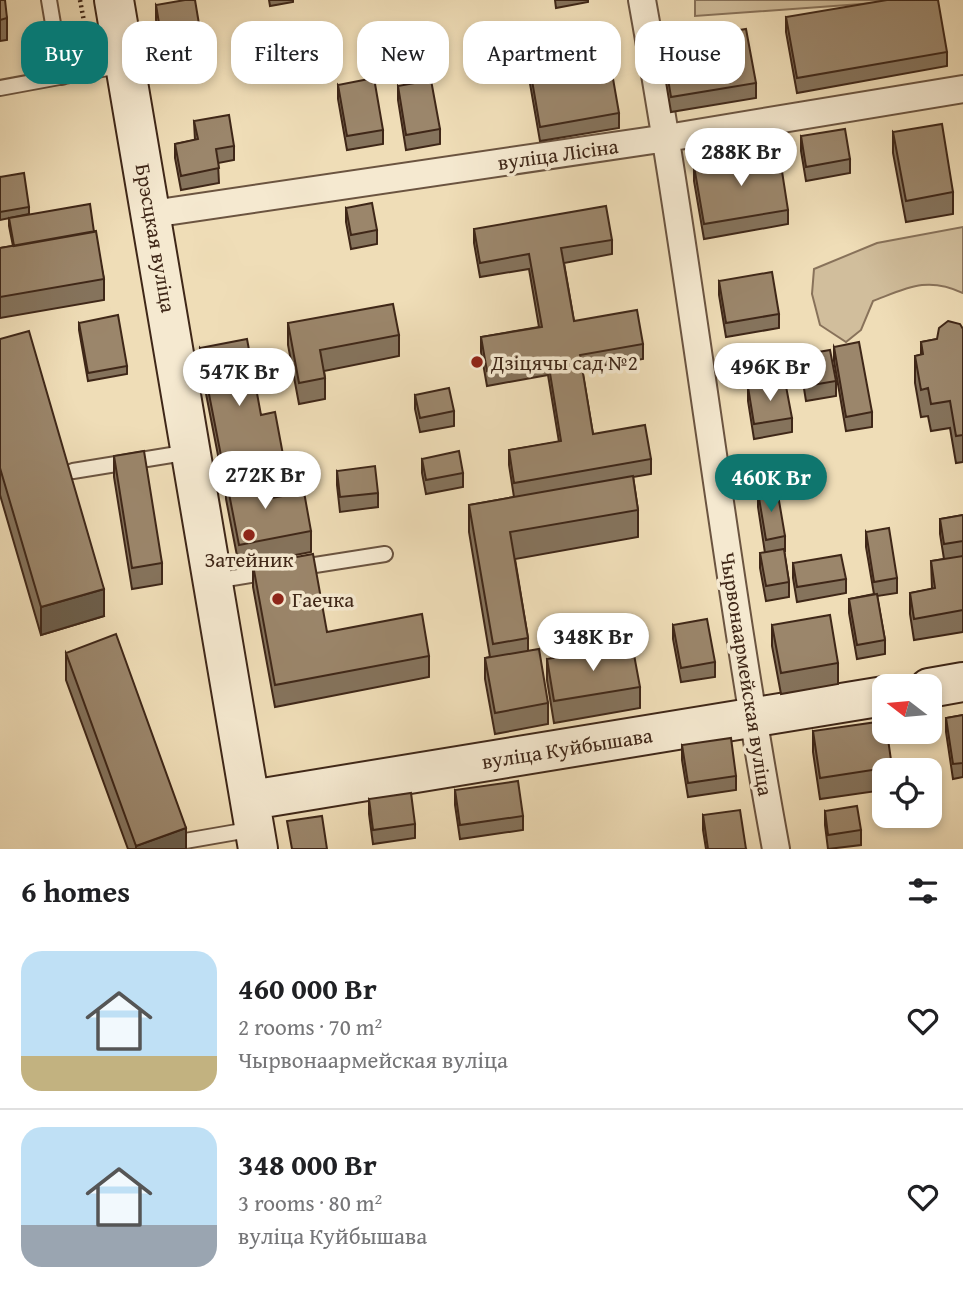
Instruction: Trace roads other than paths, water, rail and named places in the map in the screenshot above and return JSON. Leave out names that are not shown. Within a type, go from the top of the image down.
[{"type":"main road","name":"Брэсцкая вуліца","points":[[114,0],[122,43]]},
{"type":"main road","name":"Брэсцкая вуліца","points":[[129,84],[255,826]]},
{"type":"main road","points":[[942,686],[963,682]]},
{"type":"main road","name":"вуліца Куйбышава","points":[[255,826],[752,719],[872,698]]},
{"type":"street","name":"Чырвонаармейская вуліца","points":[[642,0],[667,138],[752,719],[776,849]]},
{"type":"street","name":"вуліца Лісіна","points":[[152,214],[667,138],[963,89]]},
{"type":"lane","points":[[48,0],[52,21]]},
{"type":"lane","points":[[0,88],[23,84]]},
{"type":"lane","points":[[73,471],[192,452]]},
{"type":"lane","points":[[214,581],[384,554]]},
{"type":"lane","points":[[185,841],[255,826]]},
{"type":"place","name":"Дзіцячы сад №2","points":[[477,362]]},
{"type":"place","name":"Затейник","points":[[249,535]]},
{"type":"place","name":"Гаечка","points":[[278,599]]}]
